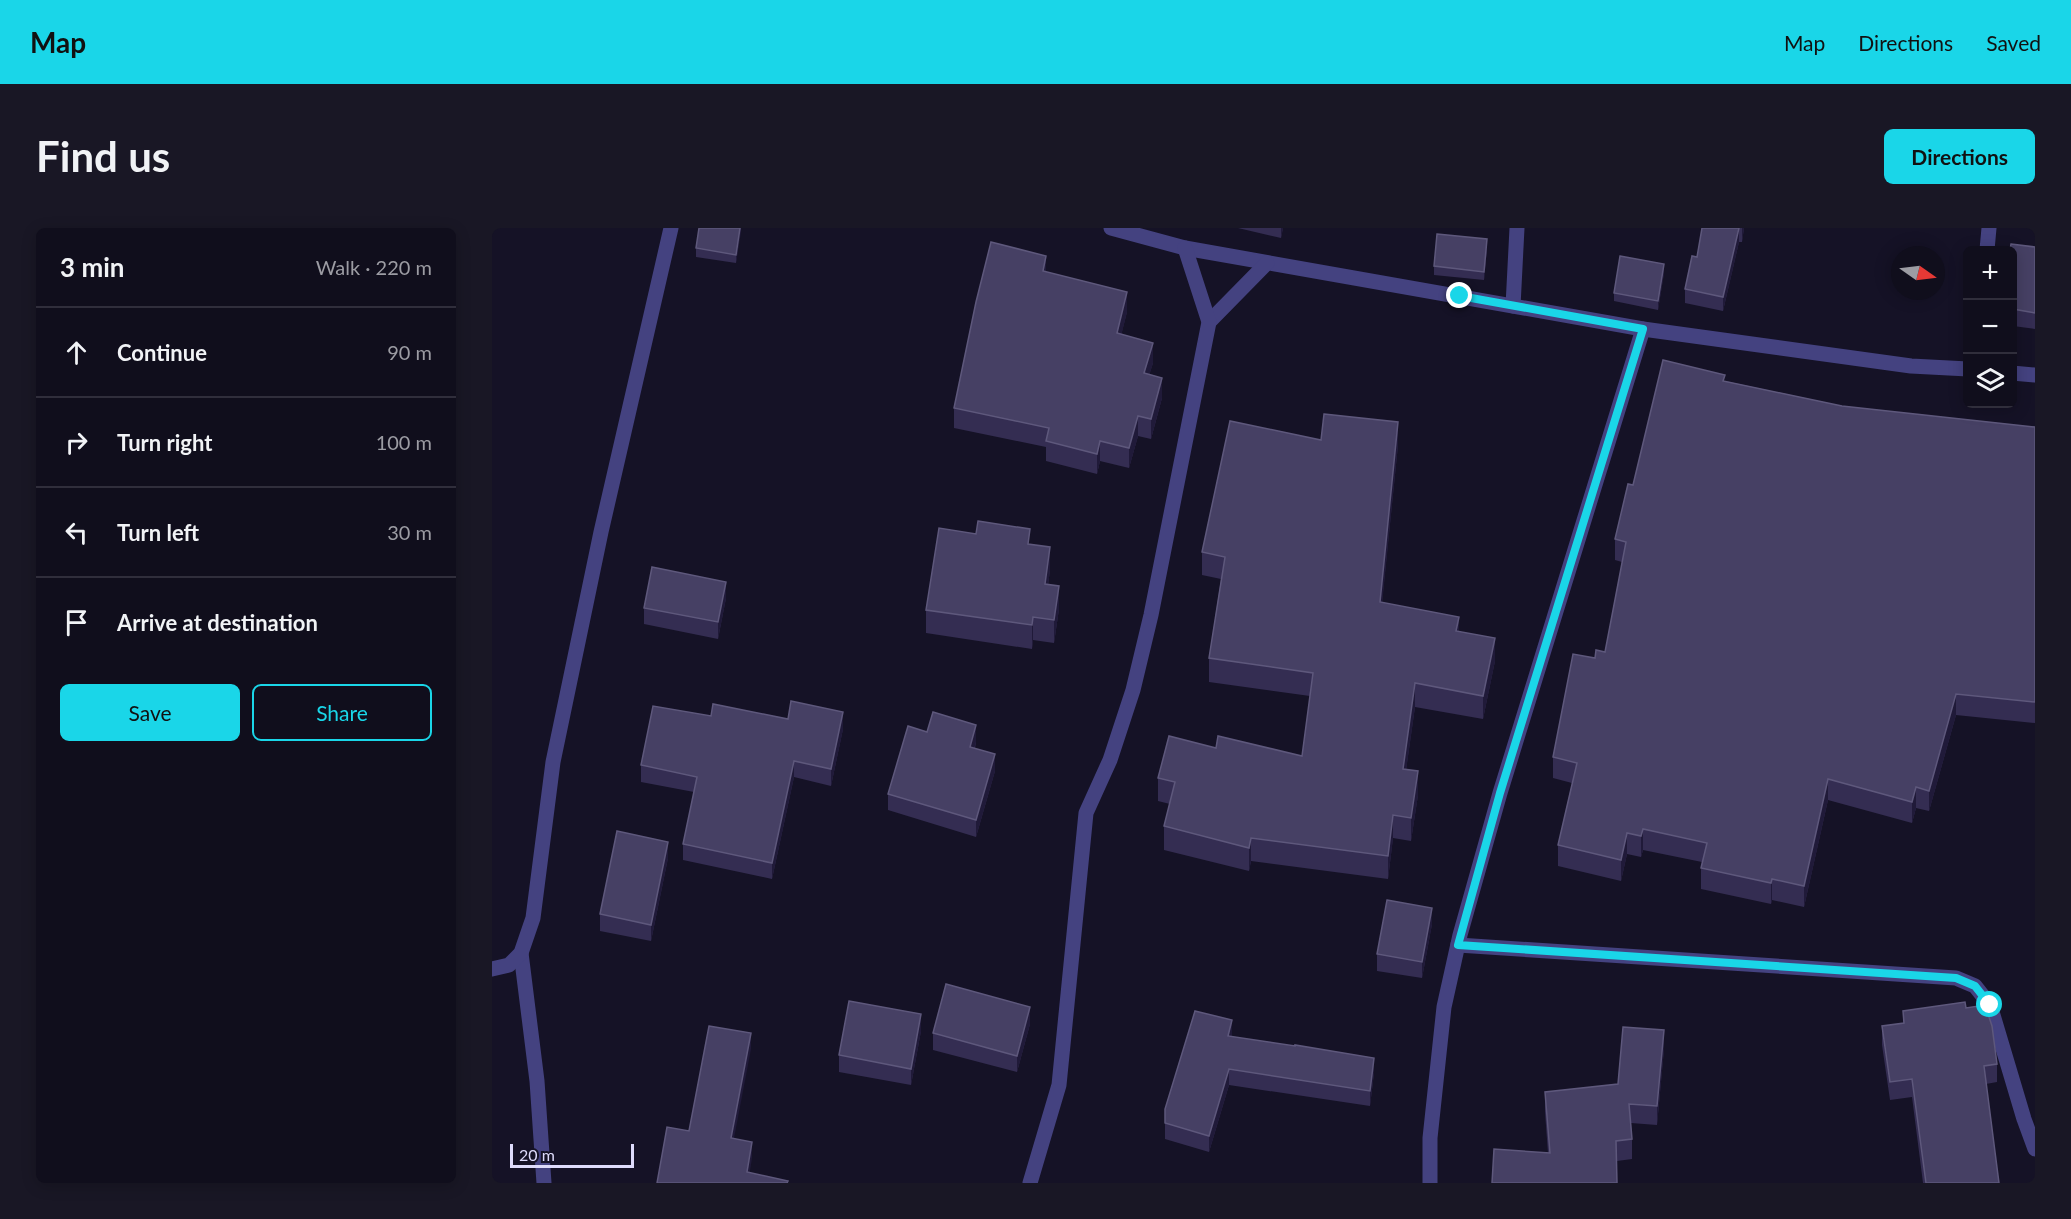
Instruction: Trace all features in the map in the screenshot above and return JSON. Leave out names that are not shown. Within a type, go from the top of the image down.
[{"type":"street","points":[[544,1183],[537,1081],[521,953],[533,918],[539,884],[553,762],[601,532],[671,228]]},
{"type":"street","points":[[1111,228],[1185,249],[1643,329],[1911,366],[1963,369]]},
{"type":"street","points":[[1513,306],[1517,228]]},
{"type":"street","points":[[1987,246],[1989,228]]},
{"type":"street","points":[[1030,1183],[1059,1085],[1086,813],[1110,760],[1136,680],[1209,322],[1185,249]]},
{"type":"street","points":[[1209,322],[1267,263]]},
{"type":"street","points":[[1430,1183],[1430,1138],[1444,1007],[1458,945],[1500,793],[1643,329]]},
{"type":"street","points":[[2017,373],[2035,375]]},
{"type":"street","points":[[1458,945],[1956,978],[1975,986],[1990,1005],[2035,1149]]},
{"type":"street","points":[[492,969],[509,965],[521,953]]},
{"type":"building","points":[[699,228],[740,228],[736,255],[696,248]]},
{"type":"building","points":[[1702,228],[1739,228],[1723,297],[1685,289],[1692,256],[1697,257]]},
{"type":"building","points":[[1437,234],[1487,239],[1484,272],[1434,266]]},
{"type":"building","points":[[991,242],[1046,256],[1043,271],[1127,292],[1117,333],[1153,343],[1144,373],[1162,378],[1151,419],[1138,416],[1129,448],[1100,441],[1097,454],[1046,441],[1049,428],[954,408]]},
{"type":"building","points":[[2011,244],[2035,247],[2035,313],[2017,310],[2017,246],[2011,246]]},
{"type":"building","points":[[1620,256],[1664,264],[1658,301],[1614,293]]},
{"type":"building","points":[[1663,360],[1725,375],[1723,381],[1842,406],[2035,427],[2035,702],[1956,694],[1929,791],[1916,787],[1912,802],[1828,779],[1804,886],[1772,879],[1771,883],[1701,868],[1707,843],[1643,829],[1641,836],[1627,833],[1621,860],[1558,845],[1577,763],[1553,757],[1573,654],[1595,658],[1596,650],[1605,652],[1626,542],[1615,539],[1628,484],[1633,485]]},
{"type":"building","points":[[1324,414],[1398,422],[1380,602],[1459,617],[1456,631],[1495,638],[1483,696],[1415,683],[1403,769],[1418,771],[1411,818],[1393,815],[1388,856],[1251,838],[1249,848],[1164,826],[1175,782],[1158,778],[1169,736],[1216,748],[1218,736],[1302,756],[1313,673],[1209,658],[1225,557],[1202,552],[1230,421],[1321,440]]},
{"type":"building","points":[[978,521],[1030,529],[1028,544],[1050,547],[1045,584],[1059,586],[1054,620],[1033,617],[1032,625],[926,610],[939,528],[976,534]]},
{"type":"building","points":[[652,567],[726,582],[718,622],[644,608]]},
{"type":"building","points":[[791,701],[843,712],[831,769],[794,761],[772,863],[683,844],[697,777],[641,765],[653,706],[711,716],[713,704],[788,719]]},
{"type":"building","points":[[933,712],[976,725],[970,747],[995,754],[976,820],[888,794],[908,726],[927,732]]},
{"type":"building","points":[[617,831],[668,842],[651,925],[600,914]]},
{"type":"building","points":[[1387,900],[1432,908],[1422,962],[1377,954]]},
{"type":"building","points":[[946,984],[1030,1007],[1017,1056],[933,1033]]},
{"type":"building","points":[[849,1001],[921,1014],[911,1069],[839,1055]]},
{"type":"building","points":[[1965,1002],[1966,1008],[1985,1005],[1992,1026],[1997,1064],[1984,1066],[1999,1183],[1926,1183],[1912,1079],[1890,1082],[1882,1026],[1904,1023],[1903,1011]]},
{"type":"building","points":[[1195,1011],[1232,1020],[1228,1036],[1374,1058],[1370,1091],[1229,1069],[1209,1136],[1165,1123],[1165,1109]]},
{"type":"building","points":[[709,1026],[751,1033],[731,1138],[752,1142],[747,1172],[788,1181],[787,1183],[657,1183],[667,1127],[689,1131]]},
{"type":"building","points":[[1623,1027],[1664,1030],[1657,1106],[1629,1104],[1632,1139],[1616,1141],[1617,1183],[1492,1183],[1494,1149],[1550,1153],[1545,1092],[1618,1084]]},
{"type":"route","points":[[1460,296],[1643,329],[1500,793],[1458,945],[1956,978],[1975,986],[1990,1005]]}]
